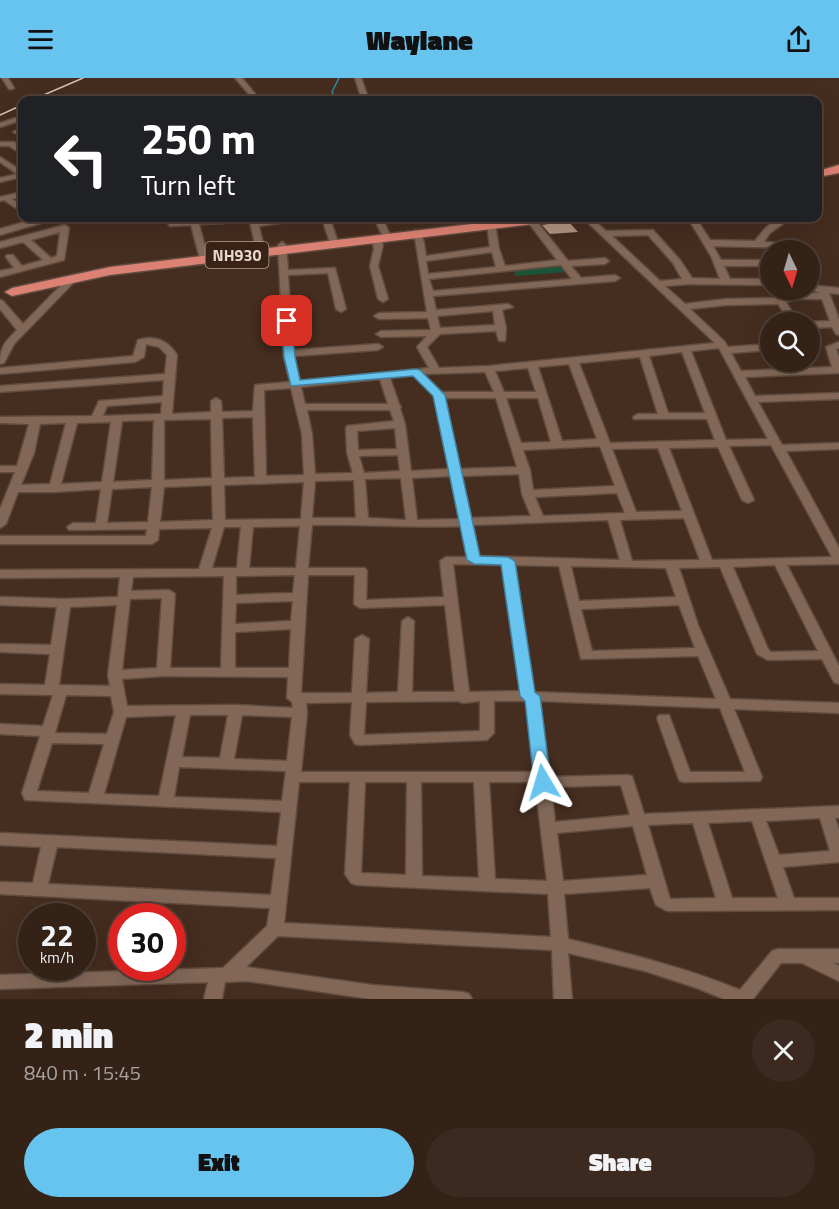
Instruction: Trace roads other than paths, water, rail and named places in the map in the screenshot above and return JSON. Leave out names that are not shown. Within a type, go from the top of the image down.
[{"type":"highway","points":[[822,171],[839,168]]},
{"type":"highway","name":"NH930","points":[[381,238],[490,222]]},
{"type":"highway","name":"NH930","points":[[3,290],[84,271],[333,241],[417,235],[458,226]]},
{"type":"highway","name":"NH930","points":[[232,253],[260,248],[282,248]]},
{"type":"highway","name":"NH930","points":[[3,290],[203,257]]},
{"type":"street","points":[[5,78],[11,88]]},
{"type":"street","points":[[238,78],[254,96]]},
{"type":"street","points":[[358,78],[365,96]]},
{"type":"street","points":[[0,125],[18,119]]},
{"type":"street","points":[[0,144],[18,143]]},
{"type":"street","points":[[13,145],[18,149]]},
{"type":"street","points":[[0,159],[18,172]]},
{"type":"street","points":[[0,180],[18,176]]},
{"type":"street","points":[[3,199],[18,195]]},
{"type":"street","points":[[3,199],[18,208]]},
{"type":"street","points":[[0,218],[3,228],[24,222]]},
{"type":"street","points":[[39,222],[51,230]]},
{"type":"street","points":[[194,222],[203,257]]},
{"type":"street","points":[[254,222],[260,248]]},
{"type":"street","points":[[327,222],[333,241]]},
{"type":"street","points":[[379,222],[381,238],[374,264],[383,299]]},
{"type":"street","points":[[490,222],[495,249],[516,287]]},
{"type":"street","points":[[533,222],[578,281]]},
{"type":"street","points":[[463,698],[446,561],[671,564],[839,559],[723,347],[591,222]]},
{"type":"street","points":[[695,222],[708,243],[726,281]]},
{"type":"street","points":[[708,243],[758,244],[766,231],[780,222]]},
{"type":"street","points":[[1,243],[51,230],[65,229],[62,256],[20,269],[3,290],[18,334]]},
{"type":"street","points":[[604,234],[652,233],[677,262],[689,281]]},
{"type":"street","points":[[417,235],[436,332]]},
{"type":"street","points":[[24,238],[49,261]]},
{"type":"street","points":[[213,999],[223,974],[274,929],[279,902],[300,705],[294,698],[295,673],[299,597],[310,478],[307,434],[289,353],[282,248]]},
{"type":"street","points":[[421,259],[495,249]]},
{"type":"street","points":[[10,257],[20,269]]},
{"type":"street","points":[[424,276],[504,267],[605,261]]},
{"type":"street","points":[[718,263],[760,263]]},
{"type":"street","points":[[284,273],[332,270],[341,309]]},
{"type":"street","points":[[0,361],[18,334],[73,278]]},
{"type":"street","points":[[429,294],[615,278]]},
{"type":"street","points":[[658,284],[689,281],[760,282]]},
{"type":"street","points":[[820,289],[834,307],[838,327],[820,326]]},
{"type":"street","points":[[683,307],[726,302],[782,301],[794,297],[839,291]]},
{"type":"street","points":[[782,301],[788,312]]},
{"type":"street","points":[[379,315],[432,314],[508,307]]},
{"type":"street","points":[[381,334],[478,330],[502,334],[497,308]]},
{"type":"street","points":[[472,310],[478,330]]},
{"type":"street","points":[[0,321],[13,319]]},
{"type":"street","points":[[435,370],[422,347],[436,332]]},
{"type":"street","points":[[0,340],[18,334]]},
{"type":"street","points":[[0,371],[135,359],[139,357],[141,342],[149,339],[169,349],[172,353],[168,399],[162,418],[152,540],[0,540]]},
{"type":"street","points":[[738,374],[839,370],[831,346],[839,345]]},
{"type":"street","points":[[289,353],[378,348]]},
{"type":"street","points":[[261,480],[259,387],[384,377],[435,370],[489,369],[685,348],[760,348]]},
{"type":"street","points":[[685,348],[722,444],[748,500]]},
{"type":"street","points":[[643,352],[664,417]]},
{"type":"street","points":[[573,361],[632,516]]},
{"type":"street","points":[[532,364],[558,445]]},
{"type":"street","points":[[489,369],[500,395],[524,470],[528,494],[538,519]]},
{"type":"street","points":[[416,373],[439,395],[474,560]]},
{"type":"street","points":[[0,389],[170,377]]},
{"type":"street","points":[[384,377],[400,424],[412,524]]},
{"type":"street","points":[[439,395],[541,395]]},
{"type":"street","points":[[752,399],[839,396]]},
{"type":"street","points":[[96,419],[103,403],[168,399]]},
{"type":"street","points":[[204,573],[219,523],[216,402]]},
{"type":"street","points":[[300,407],[396,407]]},
{"type":"street","points":[[0,420],[35,421],[258,414]]},
{"type":"street","points":[[638,417],[711,416]]},
{"type":"street","points":[[101,526],[117,418]]},
{"type":"street","points":[[54,489],[72,420]]},
{"type":"street","points":[[0,524],[8,493],[22,469],[35,421]]},
{"type":"street","points":[[362,522],[359,475],[353,453],[351,428],[400,424]]},
{"type":"street","points":[[516,447],[606,444],[839,446]]},
{"type":"street","points":[[663,446],[707,563]]},
{"type":"street","points":[[353,453],[404,452]]},
{"type":"street","points":[[0,469],[22,469]]},
{"type":"street","points":[[8,493],[218,481],[524,470]]},
{"type":"street","points":[[528,494],[622,489]]},
{"type":"street","points":[[73,526],[307,521],[467,523],[690,514]]},
{"type":"street","points":[[613,517],[627,564]]},
{"type":"street","points":[[228,673],[228,599],[247,523]]},
{"type":"street","points":[[508,561],[530,696],[556,888],[563,999]]},
{"type":"street","points":[[779,561],[839,679]]},
{"type":"street","points":[[725,562],[762,651],[768,656],[827,655]]},
{"type":"street","points":[[564,563],[586,656],[703,652]]},
{"type":"street","points":[[664,718],[686,777],[754,778],[756,776],[703,652],[671,564]]},
{"type":"street","points":[[0,574],[361,571],[360,604],[451,601]]},
{"type":"street","points":[[95,799],[121,713],[115,675],[126,598],[127,574]]},
{"type":"street","points":[[0,601],[64,603],[169,594],[163,672]]},
{"type":"street","points":[[228,599],[299,597]]},
{"type":"street","points":[[575,605],[684,601]]},
{"type":"street","points":[[64,603],[57,650],[56,690],[47,734],[29,795],[289,807]]},
{"type":"street","points":[[405,696],[408,621]]},
{"type":"street","points":[[228,628],[298,625]]},
{"type":"street","points":[[362,639],[357,735],[360,740],[482,736],[487,733],[487,696]]},
{"type":"street","points":[[0,648],[57,650]]},
{"type":"street","points":[[115,675],[163,672],[295,673]]},
{"type":"street","points":[[0,689],[117,692]]},
{"type":"street","points":[[121,713],[236,710],[359,697],[405,696],[463,698],[530,696],[839,708]]},
{"type":"street","points":[[165,802],[184,710]]},
{"type":"street","points":[[226,764],[236,710]]},
{"type":"street","points":[[1,732],[113,739]]},
{"type":"street","points":[[173,762],[226,764],[358,777],[627,780],[662,901],[667,905],[839,904]]},
{"type":"street","points":[[358,777],[354,877],[361,880],[556,888],[656,880]]},
{"type":"street","points":[[414,777],[414,882]]},
{"type":"street","points":[[481,777],[487,885]]},
{"type":"street","points":[[548,828],[639,820],[832,812],[839,856],[773,862]]},
{"type":"street","points":[[757,815],[788,905]]},
{"type":"street","points":[[699,818],[726,905]]},
{"type":"street","points":[[0,839],[284,852]]},
{"type":"street","points":[[39,890],[50,842]]},
{"type":"street","points":[[0,888],[279,902]]},
{"type":"street","points":[[274,929],[559,945],[645,964],[711,985],[743,999],[775,957],[839,956]]},
{"type":"street","points":[[803,956],[839,974]]},
{"type":"street","points":[[0,982],[247,974],[372,992],[463,999]]},
{"type":"waterway","points":[[334,96],[332,92],[339,78]]},
{"type":"waterway","points":[[470,222],[471,226]]},
{"type":"railway","points":[[41,96],[83,78]]},
{"type":"railway","points":[[0,115],[18,107]]}]
